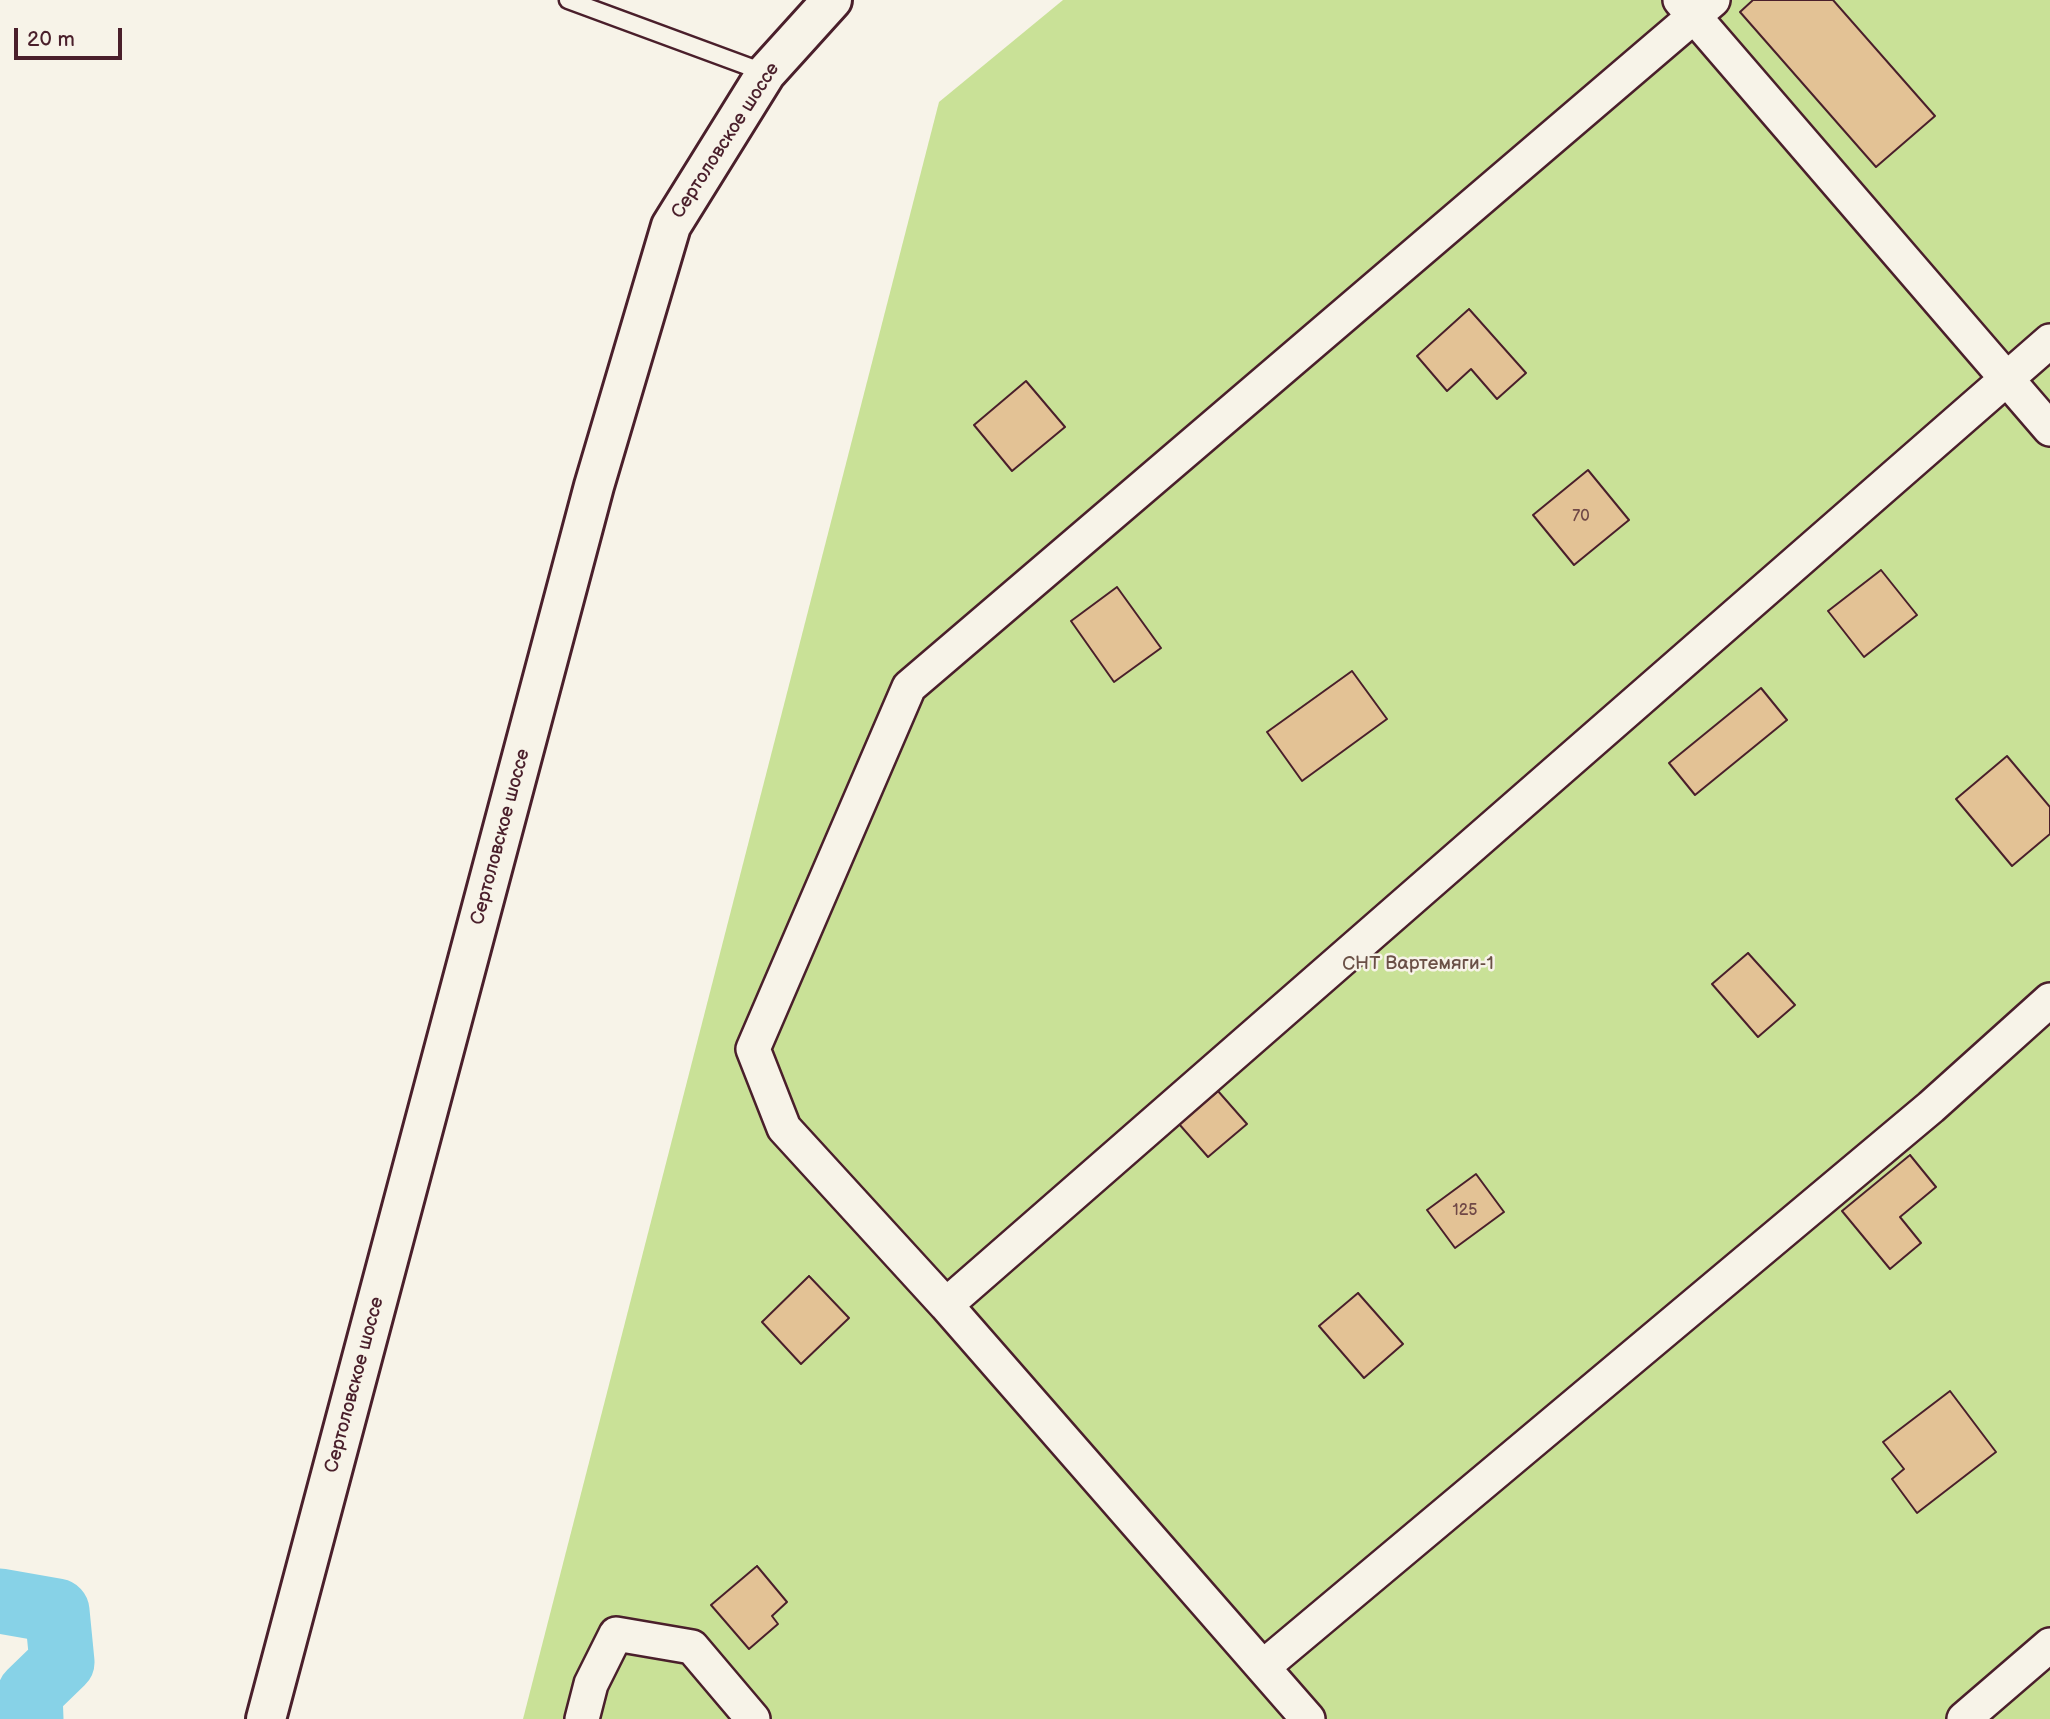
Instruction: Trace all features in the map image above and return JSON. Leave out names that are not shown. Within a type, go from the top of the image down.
[{"type":"main road","name":"Сертоловское шоссе","points":[[266,1719],[594,486],[671,226],[766,73],[832,0]]},
{"type":"street","points":[[1308,1719],[946,1305],[784,1128],[754,1049],[909,687],[1696,6],[2050,429]]},
{"type":"street","points":[[946,1305],[2050,341]]},
{"type":"street","points":[[1263,1667],[1920,1115],[2050,1000]]},
{"type":"street","points":[[582,1719],[591,1684],[616,1634],[692,1647],[753,1719]]},
{"type":"street","points":[[1964,1719],[2050,1645]]},
{"type":"lane","points":[[568,0],[766,73]]},
{"type":"green space","name":"СНТ Вартемяги-1","points":[[1063,0],[2050,0],[2050,1719],[523,1719],[939,102]]},
{"type":"building","points":[[1753,0],[1833,0],[1935,116],[1876,167],[1740,12]]},
{"type":"building","points":[[1469,309],[1526,373],[1497,399],[1471,369],[1447,391],[1417,356]]},
{"type":"building","points":[[1026,381],[1065,427],[1012,471],[974,425]]},
{"type":"building","points":[[1588,470],[1629,520],[1574,565],[1533,515]]},
{"type":"building","points":[[1881,570],[1917,615],[1864,657],[1828,611]]},
{"type":"building","points":[[1117,587],[1161,648],[1114,682],[1071,621]]},
{"type":"building","points":[[1352,671],[1387,719],[1302,781],[1267,732]]},
{"type":"building","points":[[1761,688],[1787,720],[1695,795],[1669,763]]},
{"type":"building","points":[[2007,756],[2050,807],[2050,834],[2012,866],[1956,799]]},
{"type":"building","points":[[1748,953],[1795,1005],[1758,1037],[1712,984]]},
{"type":"building","points":[[1218,1091],[1247,1124],[1208,1157],[1179,1124]]},
{"type":"building","points":[[1910,1155],[1936,1187],[1900,1217],[1921,1243],[1890,1269],[1842,1211]]},
{"type":"building","points":[[1476,1174],[1504,1212],[1455,1248],[1427,1210]]},
{"type":"building","points":[[809,1276],[849,1318],[801,1364],[762,1322]]},
{"type":"building","points":[[1358,1293],[1403,1344],[1364,1378],[1319,1326]]},
{"type":"building","points":[[1950,1391],[1996,1452],[1917,1513],[1892,1479],[1904,1469],[1883,1442]]},
{"type":"building","points":[[757,1566],[787,1602],[772,1616],[778,1624],[749,1649],[711,1605]]},
{"type":"waterway","points":[[0,1601],[57,1611],[62,1662],[30,1693],[31,1719]]}]
